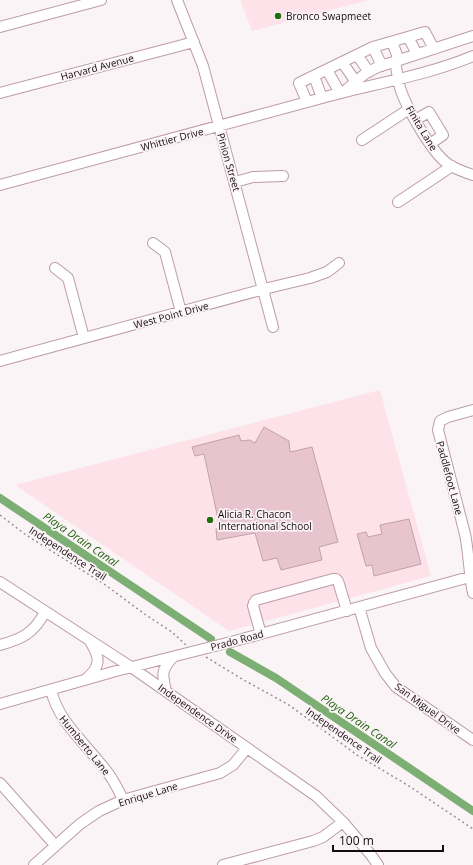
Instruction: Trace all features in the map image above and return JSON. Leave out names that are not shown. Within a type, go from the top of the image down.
[{"type":"street","points":[[0,27],[101,0]]},
{"type":"street","name":"Pinion Street","points":[[177,0],[203,66],[273,327]]},
{"type":"street","points":[[307,102],[299,83],[373,47],[425,32],[434,49]]},
{"type":"street","name":"Whittier Drive","points":[[342,92],[369,72],[382,66],[473,36]]},
{"type":"street","points":[[408,37],[417,54]]},
{"type":"street","name":"Harvard Avenue","points":[[0,93],[194,42]]},
{"type":"street","name":"Finita Lane","points":[[392,42],[397,60],[401,91],[415,120],[430,144],[441,157],[452,166],[473,175]]},
{"type":"street","points":[[373,47],[382,66]]},
{"type":"street","points":[[357,55],[369,72]]},
{"type":"street","name":"Whittier Drive","points":[[0,185],[342,92],[454,64],[473,56]]},
{"type":"street","points":[[342,62],[356,82]]},
{"type":"street","points":[[327,70],[342,92]]},
{"type":"street","points":[[314,76],[322,98]]},
{"type":"street","points":[[362,140],[409,109]]},
{"type":"street","points":[[415,120],[429,112],[443,135],[430,144]]},
{"type":"street","points":[[398,202],[452,166]]},
{"type":"street","points":[[235,182],[253,177],[283,176]]},
{"type":"street","points":[[152,243],[165,252],[181,312]]},
{"type":"street","name":"West Point Drive","points":[[0,361],[316,276],[327,272],[339,263]]},
{"type":"street","points":[[55,268],[68,278],[84,338]]},
{"type":"street","name":"Paddlefoot Lane","points":[[473,410],[440,420],[438,430],[468,547],[473,593]]},
{"type":"street","name":"Prado Road","points":[[0,704],[131,667],[173,657],[206,653],[231,642],[471,576]]},
{"type":"street","points":[[261,634],[253,606],[256,600],[333,579],[338,581],[347,611]]},
{"type":"street","name":"Independence Drive","points":[[0,582],[90,642],[131,667],[316,796],[343,822],[378,865]]},
{"type":"street","name":"San Miguel Drive","points":[[359,607],[371,648],[385,673],[396,687],[473,740]]},
{"type":"street","points":[[0,645],[13,642],[30,633],[40,622],[45,612]]},
{"type":"street","points":[[83,680],[92,674],[98,662],[97,652],[90,642]]},
{"type":"street","points":[[166,691],[163,673],[164,668],[173,657]]},
{"type":"street","name":"Humberto Lane","points":[[51,690],[54,702],[60,714],[105,769],[113,780],[123,800]]},
{"type":"street","name":"Enrique Lane","points":[[34,865],[80,824],[99,811],[123,800],[220,773],[233,765],[247,748]]},
{"type":"street","points":[[0,783],[55,845]]},
{"type":"street","points":[[223,865],[313,841],[323,837],[343,822]]},
{"type":"path","name":"Independence Trail","points":[[0,515],[39,544],[104,584],[172,632],[186,645]]},
{"type":"path","name":"Independence Trail","points":[[206,653],[242,679],[289,705],[357,755],[410,786],[473,829]]},
{"type":"shaded area","name":"Bronco Swapmeet","points":[[240,0],[369,0],[252,31]]},
{"type":"shaded area","name":"Alicia R. Chacon International School","points":[[380,390],[431,576],[229,631],[15,485]]},
{"type":"building","points":[[264,427],[289,441],[290,452],[312,447],[338,542],[319,547],[322,560],[281,570],[277,558],[263,561],[255,533],[217,540],[216,529],[220,528],[204,454],[195,456],[192,447],[239,435],[241,441],[250,440],[255,443]]},
{"type":"building","points":[[409,519],[421,564],[374,576],[372,565],[366,566],[357,534],[366,532],[368,537],[382,534],[380,525]]},
{"type":"waterway","name":"Playa Drain Canal","points":[[0,498],[211,639]]},
{"type":"waterway","name":"Playa Drain Canal","points":[[230,652],[276,678],[473,811]]},
{"type":"place","name":"Bronco Swapmeet","points":[[278,16]]},
{"type":"place","name":"Alicia R. Chacon International School","points":[[210,520]]}]
